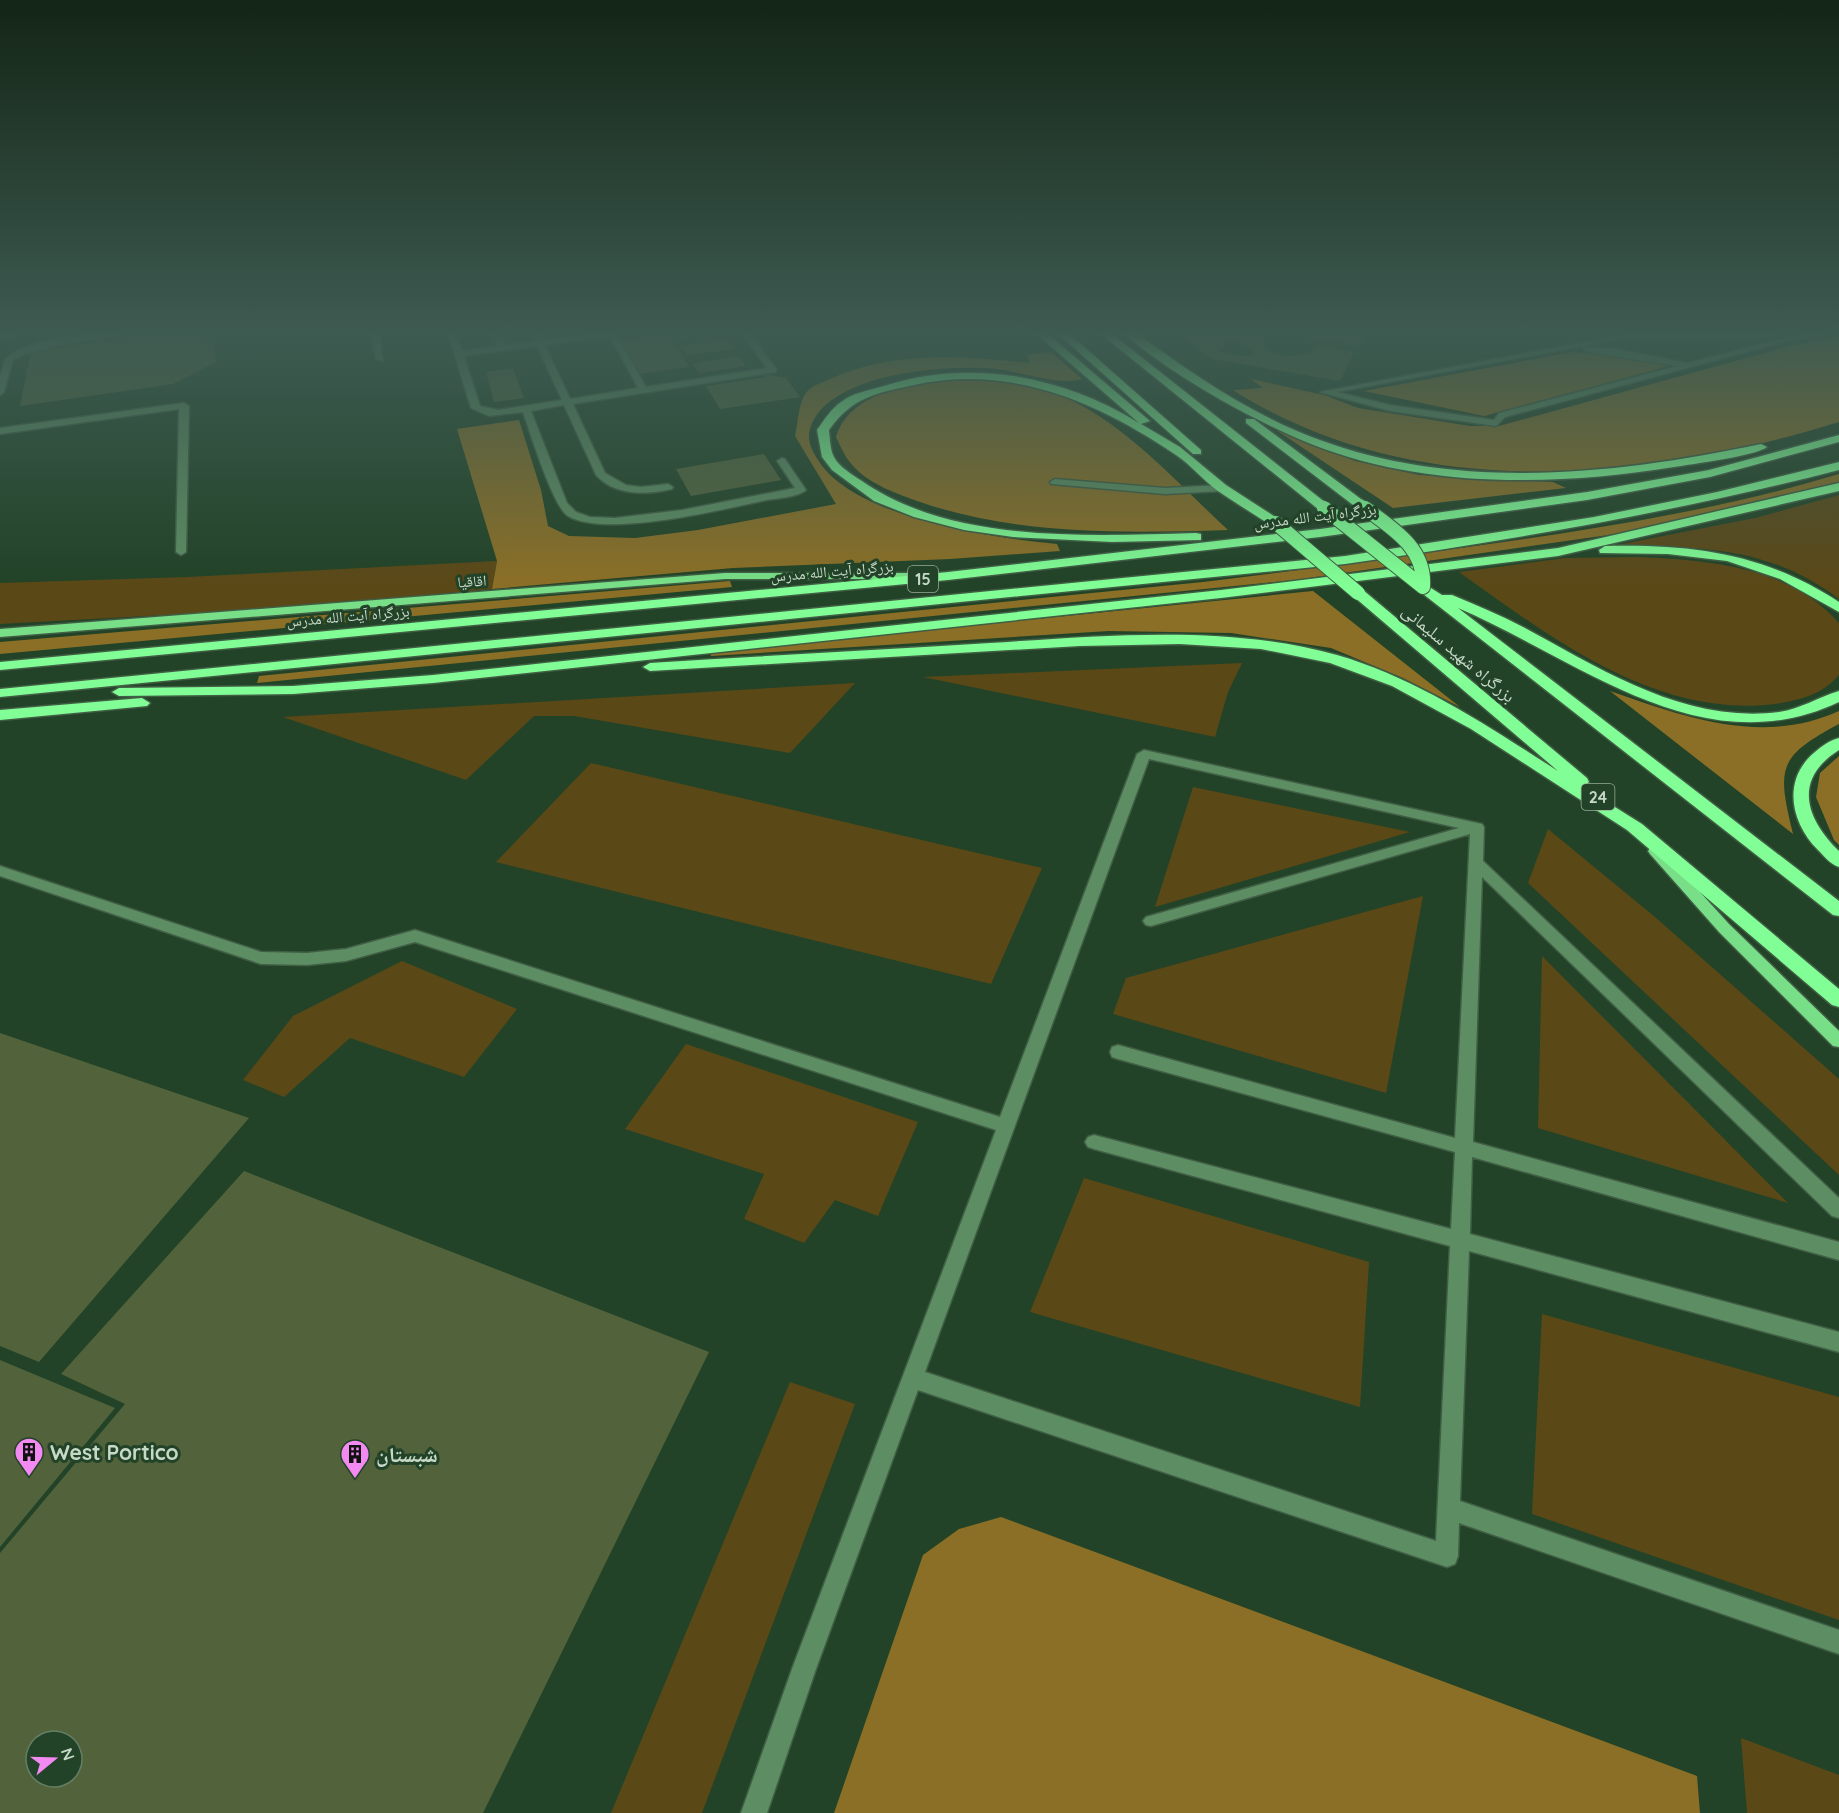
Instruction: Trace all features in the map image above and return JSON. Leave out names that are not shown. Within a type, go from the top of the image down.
[{"type":"highway","points":[[835,415],[823,430],[828,459],[857,485],[886,501],[925,516],[989,529],[1073,538],[1320,533]]},
{"type":"highway","points":[[1116,415],[1184,455]]},
{"type":"highway","points":[[1136,415],[1222,488],[1276,523]]},
{"type":"highway","name":"بزرگراه شهید سلیمانی","points":[[1154,415],[1276,523],[1839,1000]]},
{"type":"highway","name":"بزرگراه شهید سلیمانی","points":[[1207,415],[1423,587],[1839,910]]},
{"type":"highway","points":[[1241,415],[1361,505],[1420,556],[1425,576],[1423,587],[1517,630],[1610,681],[1670,704],[1734,717],[1790,714],[1813,708],[1839,696]]},
{"type":"highway","points":[[1257,415],[1285,430],[1328,446],[1399,464],[1490,475],[1579,475],[1638,470],[1702,461],[1775,444],[1838,438]]},
{"type":"highway","name":"بزرگراه آیت الله مدرس","points":[[0,666],[948,576],[1320,533],[1587,496],[1666,482],[1710,473],[1838,438]]},
{"type":"highway","name":"15","points":[[0,694],[1345,560],[1518,535],[1675,506],[1839,466]]},
{"type":"highway","points":[[432,679],[1221,594],[1558,552],[1839,488]]},
{"type":"highway","points":[[1558,552],[1646,550],[1710,553],[1749,562],[1795,579],[1839,608]]},
{"type":"highway","points":[[0,714],[432,679],[1080,642],[1180,640],[1261,645],[1334,658],[1397,683],[1476,726],[1636,828]]},
{"type":"highway","points":[[0,694],[293,690]]},
{"type":"highway","points":[[1839,743],[1821,753],[1807,766],[1800,785],[1801,808],[1812,832],[1839,861]]},
{"type":"main road","name":"اقاقیا","points":[[0,633],[725,576],[948,576]]},
{"type":"main road","points":[[1636,828],[1724,928],[1839,1041]]},
{"type":"lane","points":[[0,431],[121,415]]},
{"type":"lane","points":[[181,552],[184,415]]},
{"type":"lane","points":[[528,415],[562,503],[572,515],[592,520],[633,520],[801,490],[782,461]]},
{"type":"lane","points":[[572,415],[601,475],[608,481],[632,490],[668,487]]},
{"type":"lane","points":[[1437,415],[1496,423],[1503,415]]},
{"type":"lane","points":[[1055,482],[1165,490],[1222,488]]},
{"type":"lane","points":[[754,1813],[804,1669],[1144,754],[1477,827]]},
{"type":"lane","points":[[912,1378],[1447,1556],[1477,827]]},
{"type":"lane","points":[[1151,921],[1477,827]]},
{"type":"lane","points":[[1476,863],[1839,1210]]},
{"type":"lane","points":[[0,870],[261,958],[307,959],[346,955],[415,936],[1006,1126]]},
{"type":"lane","points":[[1118,1052],[1839,1251]]},
{"type":"lane","points":[[1094,1142],[1839,1342]]},
{"type":"lane","points":[[1449,1509],[1839,1642]]},
{"type":"shaded area","points":[[798,415],[819,415],[811,426],[809,440],[811,448],[818,460],[836,480],[862,497],[927,522],[998,536],[1057,544],[1060,551],[950,559],[733,568],[492,589],[497,561],[457,429],[519,420],[541,490],[548,526],[569,536],[635,538],[698,530],[836,504],[795,436]]},
{"type":"shaded area","points":[[850,415],[1097,415],[1148,454],[1228,530],[1150,532],[1072,530],[1034,527],[958,513],[903,496],[861,474],[852,465],[836,437]]},
{"type":"shaded area","points":[[1280,415],[1399,415],[1470,426],[1499,426],[1540,415],[1839,415],[1839,422],[1764,443],[1687,458],[1609,469],[1530,472],[1452,466],[1376,452],[1303,427]]},
{"type":"shaded area","points":[[1276,430],[1355,461],[1419,475],[1553,482],[1566,488],[1393,508]]},
{"type":"shaded area","points":[[1839,474],[1839,484],[1622,533],[1295,580],[257,683],[259,676],[1203,582],[1308,569],[1618,524],[1707,507]]},
{"type":"shaded area","points":[[1839,495],[1839,599],[1812,581],[1786,568],[1760,559],[1706,549],[1617,545],[1755,518]]},
{"type":"shaded area","points":[[1639,557],[1720,564],[1773,578],[1797,589],[1819,604],[1839,623],[1839,675],[1810,696],[1775,704],[1731,705],[1688,699],[1647,686],[1606,668],[1530,622],[1459,572],[1565,558]]},
{"type":"shaded area","points":[[497,561],[492,589],[275,609],[0,624],[0,583],[187,577]]},
{"type":"shaded area","points":[[730,581],[732,587],[0,654],[0,642]]},
{"type":"shaded area","points":[[1313,591],[1460,707],[1403,678],[1331,648],[1231,633],[1109,631],[711,656],[710,652]]},
{"type":"shaded area","points":[[1242,663],[1228,692],[1215,737],[923,677]]},
{"type":"shaded area","points":[[855,683],[790,753],[574,716],[534,716],[466,780],[283,717]]},
{"type":"shaded area","points":[[1610,691],[1695,718],[1752,727],[1781,726],[1810,721],[1839,711],[1839,724],[1803,746],[1793,756],[1787,767],[1784,779],[1785,794],[1793,834]]},
{"type":"shaded area","points":[[1839,756],[1839,845],[1834,840],[1816,797],[1820,773]]},
{"type":"shaded area","points":[[591,763],[1042,868],[991,984],[496,862]]},
{"type":"shaded area","points":[[1193,787],[1410,832],[1155,907]]},
{"type":"shaded area","points":[[1548,829],[1655,917],[1839,1079],[1839,1175],[1528,883]]},
{"type":"shaded area","points":[[1423,896],[1386,1093],[1113,1014],[1126,978]]},
{"type":"shaded area","points":[[1542,956],[1788,1203],[1538,1128]]},
{"type":"shaded area","points":[[402,961],[517,1009],[464,1077],[350,1038],[284,1097],[243,1080],[293,1016]]},
{"type":"shaded area","points":[[686,1044],[918,1122],[878,1216],[835,1200],[804,1243],[744,1219],[764,1174],[625,1129]]},
{"type":"shaded area","points":[[1084,1178],[1369,1262],[1360,1407],[1030,1312]]},
{"type":"shaded area","points":[[1542,1314],[1839,1397],[1839,1620],[1532,1514]]},
{"type":"shaded area","points":[[790,1382],[855,1404],[702,1813],[611,1813]]},
{"type":"shaded area","points":[[1001,1517],[1697,1776],[1700,1813],[834,1813],[923,1555],[959,1529]]},
{"type":"shaded area","points":[[1741,1738],[1839,1775],[1839,1813],[1747,1813]]},
{"type":"building","points":[[764,454],[781,480],[691,496],[676,469]]},
{"type":"building","points":[[0,1033],[249,1118],[39,1362],[0,1346]]},
{"type":"building","name":"شبستان","points":[[244,1171],[709,1352],[483,1813],[0,1813],[0,1553],[125,1404],[61,1374]]},
{"type":"building","name":"West Portico","points":[[0,1360],[115,1408],[0,1547]]},
{"type":"place","name":"West Portico","points":[[29,1478]]},
{"type":"place","name":"شبستان","points":[[355,1480]]}]
